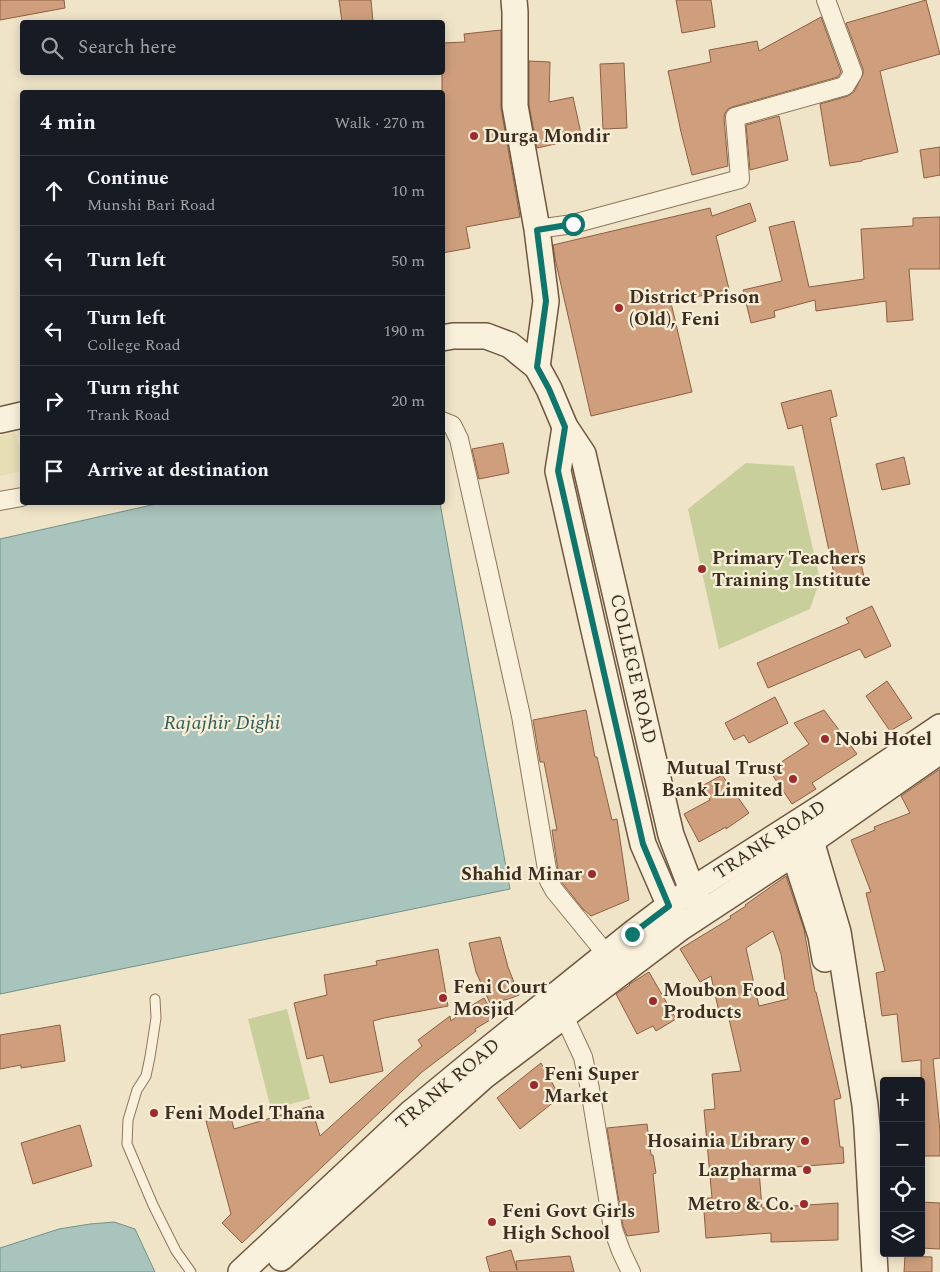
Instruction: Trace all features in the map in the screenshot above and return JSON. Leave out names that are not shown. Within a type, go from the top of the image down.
[{"type":"main road","points":[[514,0],[516,12],[515,106],[537,230],[546,301],[537,367]]},
{"type":"main road","name":"COLLEGE ROAD","points":[[445,337],[486,336],[510,345],[537,367],[549,389],[565,427],[583,454],[671,835],[698,901]]},
{"type":"main road","points":[[0,420],[20,415]]},
{"type":"main road","name":"COLLEGE ROAD","points":[[565,427],[558,471],[643,844],[674,917]]},
{"type":"main road","name":"TRANK ROAD","points":[[241,1272],[411,1113],[607,955],[674,917],[698,901],[822,807],[940,727]]},
{"type":"main road","name":"TRANK ROAD","points":[[698,901],[802,847],[940,751]]},
{"type":"main road","points":[[802,847],[821,936],[844,1079],[850,1128],[859,1272]]},
{"type":"main road","points":[[802,847],[838,932],[865,1105],[875,1272]]},
{"type":"main road","name":"TRANK ROAD","points":[[265,1272],[484,1076],[564,1016],[674,917]]},
{"type":"street","points":[[537,230],[573,224],[740,179],[735,117],[845,86],[853,73],[826,0]]},
{"type":"street","points":[[445,422],[452,425],[459,439],[521,716],[549,881],[554,890],[607,955]]},
{"type":"street","points":[[0,501],[20,497]]},
{"type":"street","points":[[564,1016],[582,1057],[590,1089],[614,1228],[621,1251],[632,1272]]},
{"type":"lane","points":[[155,999],[156,1018],[150,1057],[146,1076],[137,1090],[128,1120],[127,1144],[153,1205],[176,1251],[190,1272]]},
{"type":"shaded area","points":[[16,433],[20,450],[20,471],[0,476],[0,436]]},
{"type":"green space","points":[[746,463],[794,466],[820,580],[810,609],[719,649],[688,509]]},
{"type":"green space","points":[[287,1009],[310,1099],[271,1109],[248,1019]]},
{"type":"water","name":"Rajajhir Dighi","points":[[152,505],[440,505],[510,889],[0,994],[0,539]]},
{"type":"water","points":[[114,1222],[135,1229],[155,1272],[0,1272],[0,1248],[59,1229]]},
{"type":"building","points":[[0,0],[64,0],[65,8],[0,20]]},
{"type":"building","points":[[339,0],[371,0],[373,20],[342,20]]},
{"type":"building","points":[[676,0],[711,0],[715,27],[682,33]]},
{"type":"building","points":[[926,0],[940,54],[880,71],[898,152],[862,161],[830,166],[820,104],[848,96],[854,92],[863,74],[863,69],[846,23]]},
{"type":"building","points":[[821,17],[841,72],[838,77],[728,109],[724,118],[728,166],[692,175],[668,71],[711,62],[709,50],[757,41],[759,51]]},
{"type":"building","points":[[501,30],[501,108],[520,217],[466,227],[470,248],[445,252],[445,90],[442,90],[442,75],[445,75],[445,43],[465,42],[464,34]]},
{"type":"building","points":[[529,61],[550,62],[549,102],[573,97],[582,138],[537,148],[529,105]]},
{"type":"building","points":[[624,63],[627,128],[603,129],[600,64]]},
{"type":"building","points":[[779,116],[788,160],[750,170],[746,125]]},
{"type":"building","points":[[940,147],[940,175],[924,178],[920,150]]},
{"type":"building","name":"District Prison (Old), Feni","points":[[750,203],[756,221],[716,236],[729,289],[671,303],[692,392],[591,416],[553,245],[710,208],[712,216]]},
{"type":"building","points":[[940,217],[940,269],[909,269],[913,320],[887,322],[886,301],[816,311],[815,300],[774,311],[775,317],[751,323],[743,290],[782,281],[769,227],[794,221],[809,287],[864,279],[861,229],[913,226],[913,218]]},
{"type":"building","points":[[831,390],[837,416],[830,418],[865,582],[837,588],[802,425],[788,429],[781,403]]},
{"type":"building","points":[[503,443],[509,473],[479,479],[472,449]]},
{"type":"building","points":[[904,457],[910,484],[882,490],[876,464]]},
{"type":"building","points":[[872,606],[891,646],[865,658],[860,649],[768,688],[757,663],[849,623],[846,618]]},
{"type":"building","points":[[887,681],[912,718],[890,731],[866,696]]},
{"type":"building","points":[[775,697],[788,723],[749,743],[744,735],[734,740],[725,723]]},
{"type":"building","points":[[586,710],[595,757],[597,757],[612,820],[617,819],[629,900],[591,916],[583,909],[559,877],[552,830],[557,830],[544,762],[540,762],[533,720]]},
{"type":"building","points":[[824,710],[857,754],[812,783],[816,789],[792,804],[769,770],[809,744],[794,723]]},
{"type":"building","points":[[940,769],[940,1058],[933,1059],[940,1131],[940,1156],[925,1156],[925,1077],[921,1077],[921,1060],[902,1062],[897,1014],[882,1016],[876,973],[885,971],[866,893],[871,892],[851,840],[875,830],[874,827],[910,813],[901,796]]},
{"type":"building","points":[[722,775],[749,813],[726,829],[726,827],[699,842],[684,814],[710,800],[702,786]]},
{"type":"building","points":[[786,876],[804,929],[815,992],[841,1098],[834,1100],[840,1147],[843,1147],[844,1163],[759,1170],[762,1208],[838,1203],[838,1240],[771,1242],[771,1233],[706,1238],[703,1198],[712,1198],[704,1110],[715,1109],[712,1074],[741,1071],[727,1010],[719,1012],[711,976],[700,982],[680,949],[731,918],[730,916]],"holes":[[[773,931],[781,954],[788,999],[759,1006],[746,948]]]},
{"type":"building","points":[[500,937],[508,967],[519,995],[490,1003],[476,972],[469,943]]},
{"type":"building","points":[[438,949],[448,1006],[373,1021],[383,1071],[330,1083],[323,1055],[307,1059],[294,1003],[327,995],[324,975],[377,965],[376,961]]},
{"type":"building","name":"Moubon Food Products","points":[[649,972],[676,1019],[656,1031],[653,1026],[637,1034],[616,994]]},
{"type":"building","points":[[484,998],[495,1017],[475,1029],[476,1031],[422,1072],[242,1243],[222,1223],[231,1214],[206,1121],[230,1114],[234,1129],[311,1106],[320,1136],[422,1046],[418,1040],[450,1016],[451,1021]]},
{"type":"building","points":[[60,1025],[65,1061],[21,1068],[21,1065],[0,1069],[0,1035]]},
{"type":"building","name":"Feni Super Market","points":[[541,1063],[560,1097],[520,1129],[497,1098]]},
{"type":"building","points":[[647,1124],[651,1155],[653,1155],[656,1173],[653,1174],[659,1232],[627,1236],[623,1226],[607,1128]]},
{"type":"building","points":[[80,1125],[92,1166],[33,1184],[21,1143]]},
{"type":"building","points":[[925,1202],[940,1203],[940,1249],[925,1248]]},
{"type":"building","points":[[511,1250],[517,1270],[516,1261],[570,1256],[574,1272],[490,1272],[486,1257]]},
{"type":"building","points":[[905,1257],[932,1257],[932,1272],[904,1272]]},
{"type":"place","name":"Durga Mondir","points":[[474,136]]},
{"type":"place","name":"District Prison (Old), Feni","points":[[619,308]]},
{"type":"place","name":"Primary Teachers Training Institute","points":[[702,569]]},
{"type":"place","name":"Nobi Hotel","points":[[825,739]]},
{"type":"place","name":"Mutual Trust Bank Limited","points":[[793,779]]},
{"type":"place","name":"Shahid Minar","points":[[592,874]]},
{"type":"place","name":"Feni Court Mosjid","points":[[443,998]]},
{"type":"place","name":"Moubon Food Products","points":[[653,1001]]},
{"type":"place","name":"Feni Super Market","points":[[534,1085]]},
{"type":"place","name":"Feni Model Thana","points":[[154,1113]]},
{"type":"place","name":"Hosainia Library","points":[[805,1141]]},
{"type":"place","name":"Lazpharma","points":[[807,1170]]},
{"type":"place","name":"Metro & Co.","points":[[804,1204]]},
{"type":"place","name":"Feni Govt Girls High School","points":[[492,1222]]},
{"type":"route","points":[[573,224],[537,230],[546,301],[537,367],[549,389],[565,427],[558,471],[643,844],[669,906],[632,934]]}]
